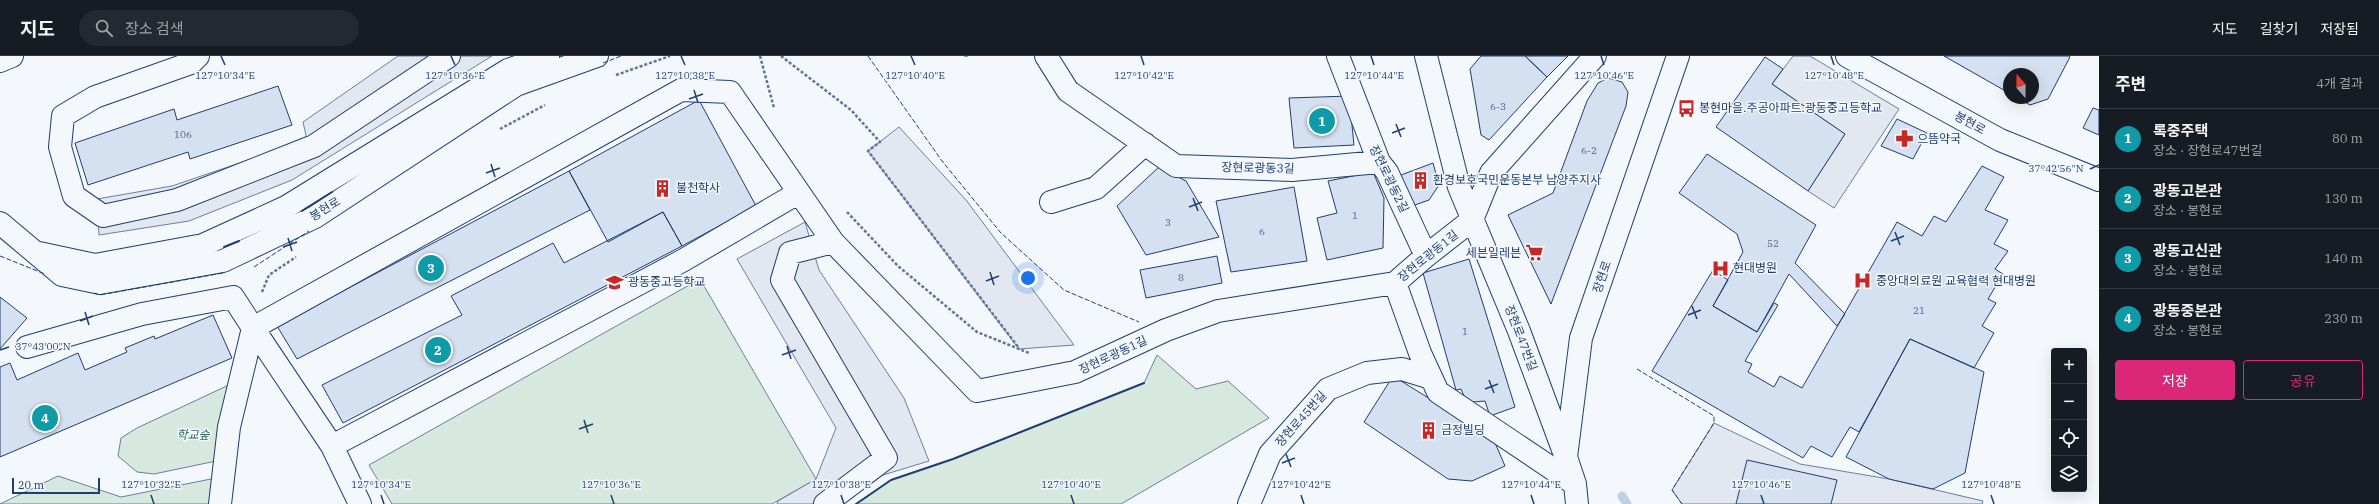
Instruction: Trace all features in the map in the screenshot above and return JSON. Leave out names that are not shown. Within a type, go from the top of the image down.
[{"type":"street","points":[[0,62],[12,56]]},
{"type":"street","points":[[198,56],[191,62],[95,97],[62,116],[60,147],[74,196],[103,216],[177,200],[314,146],[449,56]]},
{"type":"street","name":"봉현로","points":[[35,253],[94,265],[203,245],[286,207],[508,70],[548,56]]},
{"type":"street","name":"봉현로","points":[[0,223],[62,275],[100,283],[223,261],[315,217],[516,85],[597,56]]},
{"type":"street","name":"장현로광동3길","points":[[1046,56],[1068,91],[1176,166],[1292,170],[1379,162]]},
{"type":"street","name":"장현로광동2길","points":[[1338,56],[1379,162],[1387,172],[1426,256]]},
{"type":"street","name":"장현로47번길","points":[[1426,56],[1459,187],[1519,331],[1566,458]]},
{"type":"street","points":[[1472,220],[1491,173],[1596,56]]},
{"type":"street","name":"장현로","points":[[1576,494],[1566,458],[1581,338],[1678,56]]},
{"type":"street","name":"봉현로","points":[[1847,56],[2000,140],[2099,180]]},
{"type":"street","points":[[220,504],[229,427],[251,325],[681,90],[730,92],[833,242],[790,253],[782,280],[886,458],[825,504]]},
{"type":"street","points":[[1051,202],[1096,188],[1144,144]]},
{"type":"street","points":[[332,446],[682,261],[798,193]]},
{"type":"street","name":"장현로광동1길","points":[[833,242],[977,391],[1075,372],[1166,330],[1218,311],[1395,283],[1426,256],[1472,220]]},
{"type":"street","points":[[1395,283],[1420,353],[1438,392],[1576,494]]},
{"type":"street","points":[[27,347],[142,314],[233,297],[332,446],[360,504]]},
{"type":"street","name":"장현로45번길","points":[[1249,504],[1270,454],[1328,389],[1367,373],[1402,368],[1431,378]]},
{"type":"path","points":[[609,78],[638,66],[670,56]]},
{"type":"path","points":[[781,56],[851,110],[880,142],[868,151],[1020,349]]},
{"type":"path","points":[[497,131],[530,111],[552,102]]},
{"type":"path","points":[[842,208],[898,266],[977,332],[1033,355]]},
{"type":"path","points":[[251,325],[269,275],[301,254]]},
{"type":"green space","points":[[700,279],[816,479],[772,504],[392,504],[369,465]]},
{"type":"green space","points":[[1157,355],[1196,389],[1228,381],[1269,418],[1121,504],[856,504],[891,480],[953,459],[1144,383]]},
{"type":"green space","name":"학교숲","points":[[231,384],[221,460],[154,474],[137,472],[118,456],[121,438],[137,428]]},
{"type":"green space","points":[[58,476],[121,497],[211,479],[216,486],[214,504],[0,504]]},
{"type":"shaded area","points":[[398,56],[492,56],[292,180],[189,221],[99,235],[97,199],[172,186],[307,140],[303,122]]},
{"type":"shaded area","points":[[1793,56],[1810,56],[1899,109],[1834,208],[1808,191],[1845,134],[1772,84]]},
{"type":"shaded area","points":[[899,127],[966,200],[1074,345],[1019,349],[868,151]]},
{"type":"shaded area","points":[[805,222],[819,270],[904,398],[929,461],[883,475],[843,504],[777,504],[778,501],[816,479],[836,428],[737,259]]},
{"type":"shaded area","points":[[1714,423],[1800,464],[1889,479],[1983,501],[1982,504],[1682,504],[1672,490]]},
{"type":"building","points":[[1481,56],[1525,56],[1547,77],[1489,140],[1481,135],[1470,69]]},
{"type":"building","points":[[1525,56],[1568,56],[1547,77]]},
{"type":"building","points":[[1944,56],[2070,57],[2048,99],[2039,102],[2039,68],[2003,68],[2003,90]]},
{"type":"building","points":[[1765,57],[1783,69],[1772,84],[1845,134],[1808,191],[1716,127]]},
{"type":"building","points":[[1608,78],[1622,82],[1628,92],[1626,106],[1551,304],[1508,215],[1553,193],[1587,101],[1598,83]]},
{"type":"building","points":[[278,86],[292,125],[190,159],[188,152],[88,185],[75,143],[174,109],[177,120]]},
{"type":"building","points":[[1349,96],[1354,145],[1294,148],[1289,98]]},
{"type":"building","name":"불천학사","points":[[699,100],[756,206],[682,246],[663,212],[608,242],[569,171]]},
{"type":"building","points":[[2093,108],[2099,110],[2099,135],[2083,128]]},
{"type":"building","name":"으뜸약국","points":[[1897,119],[1927,133],[1913,159],[1881,146]]},
{"type":"building","points":[[1707,154],[1816,225],[1795,263],[1845,314],[1837,326],[1789,274],[1757,332],[1713,306],[1743,252],[1737,234],[1679,193]]},
{"type":"building","name":"환경보호국민운동본부 남양주지사","points":[[1433,163],[1439,185],[1429,200],[1412,206],[1401,175]]},
{"type":"building","name":"현대병원","points":[[1982,166],[2004,177],[1985,210],[2008,220],[1994,244],[2008,251],[1995,269],[2003,274],[1988,299],[1996,303],[1982,326],[1994,333],[1974,368],[1910,339],[1859,432],[1850,427],[1832,457],[1811,446],[1803,458],[1652,371],[1713,270],[1728,280],[1713,306],[1757,332],[1774,303],[1778,305],[1745,361],[1752,364],[1748,372],[1774,387],[1780,376],[1802,388],[1897,222],[1922,236],[1934,216],[1946,222]]},
{"type":"building","points":[[1159,167],[1186,181],[1219,237],[1146,255],[1117,206]]},
{"type":"building","points":[[569,171],[590,210],[297,359],[277,326]]},
{"type":"building","points":[[1373,172],[1384,198],[1383,248],[1327,260],[1317,218],[1337,213],[1328,181]]},
{"type":"building","points":[[1294,187],[1307,261],[1231,272],[1216,201]]},
{"type":"building","points":[[663,212],[682,246],[343,423],[322,385],[462,315],[451,296],[553,243],[564,263]]},
{"type":"building","points":[[1217,256],[1222,283],[1146,298],[1140,270]]},
{"type":"building","points":[[1469,259],[1515,407],[1490,416],[1485,401],[1473,402],[1464,396],[1461,389],[1456,390],[1423,273]]},
{"type":"building","points":[[0,297],[27,318],[0,349]]},
{"type":"building","points":[[213,315],[232,358],[0,457],[0,367],[10,363],[17,380],[78,353],[85,370],[127,352],[125,348],[154,336],[155,339]]},
{"type":"building","points":[[1910,339],[1984,372],[1965,473],[1933,489],[1889,479],[1846,457]]},
{"type":"building","name":"금정빌딩","points":[[1393,376],[1493,438],[1505,466],[1472,481],[1448,479],[1364,422]]},
{"type":"building","points":[[1747,460],[1837,480],[1831,504],[1736,504]]},
{"type":"waterway","points":[[1622,496],[1627,504]]},
{"type":"fence","points":[[603,63],[621,56]]},
{"type":"fence","points":[[868,56],[942,161],[1001,233],[1064,290],[1139,322]]},
{"type":"fence","points":[[254,267],[309,231]]},
{"type":"fence","points":[[0,256],[45,274]]},
{"type":"fence","points":[[94,293],[100,295],[223,273]]},
{"type":"fence","points":[[1637,369],[1714,416],[1714,423],[1672,490],[1682,504]]},
{"type":"wall","points":[[302,211],[332,192]]},
{"type":"wall","points":[[224,247],[239,241]]},
{"type":"wall","points":[[856,504],[891,480],[953,459],[1144,383]]},
{"type":"place","name":"봉현마을.주공아파트.광동중고등학교","points":[[1686,108]]},
{"type":"place","name":"록중주택","points":[[1322,121]]},
{"type":"place","name":"으뜸약국","points":[[1904,139]]},
{"type":"place","name":"환경보호국민운동본부 남양주지사","points":[[1420,180]]},
{"type":"place","name":"불천학사","points":[[663,188]]},
{"type":"place","name":"세븐일레븐","points":[[1534,253]]},
{"type":"place","name":"광동고신관","points":[[431,268]]},
{"type":"place","name":"현대병원","points":[[1720,268]]},
{"type":"place","name":"중앙대의료원 교육협력 현대병원","points":[[1863,281]]},
{"type":"place","name":"광동중고등학교","points":[[615,282]]},
{"type":"place","name":"광동고본관","points":[[438,350]]},
{"type":"place","name":"광동중본관","points":[[45,418]]},
{"type":"place","name":"금정빌딩","points":[[1428,430]]}]
